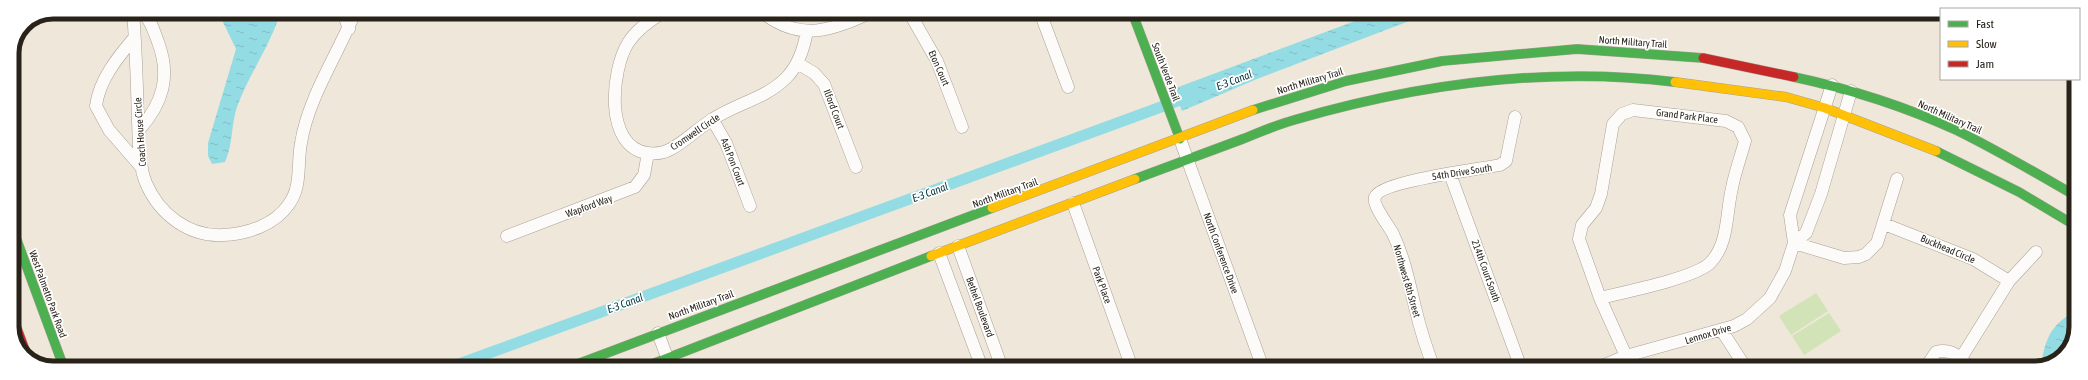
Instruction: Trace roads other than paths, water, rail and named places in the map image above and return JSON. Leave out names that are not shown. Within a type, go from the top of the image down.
[{"type":"main road","name":"South Verde Trail","points":[[1135,19],[1180,139]]},
{"type":"main road","name":"North Military Trail","points":[[585,361],[1266,106],[1346,81],[1392,70],[1442,61],[1577,49],[1660,54],[1717,60],[1832,85],[1900,107],[1955,130],[1995,150],[2069,192]]},
{"type":"main road","points":[[942,244],[958,246],[1293,120],[1357,103],[1426,89],[1523,77],[1598,75],[1696,83],[1786,97],[1825,108],[1938,152],[2019,192],[2069,222]]},
{"type":"main road","points":[[675,361],[942,244],[958,222]]},
{"type":"main road","name":"West Palmetto Park Road","points":[[19,246],[61,361]]},
{"type":"street","name":"Coach House Circle","points":[[133,19],[142,168],[146,182],[157,203],[172,219],[192,230],[213,235],[235,234],[256,228],[278,217],[293,198],[298,179],[300,143],[308,117],[353,19]]},
{"type":"street","points":[[139,130],[154,109],[165,79],[162,52],[154,30],[147,19]]},
{"type":"street","points":[[345,19],[349,29]]},
{"type":"street","points":[[648,153],[628,144],[620,133],[616,119],[617,75],[622,55],[633,36],[652,19]]},
{"type":"street","points":[[773,19],[782,25],[807,31],[837,28],[857,19]]},
{"type":"street","name":"Eton Court","points":[[913,19],[937,60],[962,127]]},
{"type":"street","points":[[1043,19],[1068,88]]},
{"type":"street","name":"Cromwell Circle","points":[[648,153],[670,150],[712,119],[774,88],[787,76],[797,62],[804,46],[807,31]]},
{"type":"street","points":[[134,38],[116,61],[104,81],[96,106],[108,130],[142,168]]},
{"type":"street","name":"Ilford Court","points":[[797,62],[814,73],[824,84],[856,167]]},
{"type":"street","name":"Lennox Drive","points":[[1614,361],[1626,356],[1722,331],[1747,319],[1770,298],[1785,271],[1794,244],[1790,215],[1832,85]]},
{"type":"street","name":"Lennox Drive","points":[[1794,244],[1806,233],[1819,200],[1851,91]]},
{"type":"street","name":"Grand Park Place","points":[[1600,298],[1690,274],[1705,268],[1716,257],[1722,243],[1732,188],[1745,140],[1738,127],[1726,121],[1633,110],[1622,114],[1613,124],[1601,194],[1596,208],[1586,219],[1580,232],[1580,246],[1600,298],[1626,356]]},
{"type":"street","name":"54th Drive South","points":[[1375,197],[1380,191],[1403,182],[1500,165],[1506,161],[1515,117]]},
{"type":"street","name":"Ash Pon Court","points":[[712,119],[726,143],[750,206]]},
{"type":"street","name":"North Conference Drive","points":[[1180,139],[1260,361]]},
{"type":"street","name":"Wapford Way","points":[[507,236],[635,187],[644,174],[648,153]]},
{"type":"street","name":"214th Court South","points":[[1450,174],[1518,361]]},
{"type":"street","points":[[1794,244],[1844,258],[1859,257],[1873,249],[1878,243],[1897,179]]},
{"type":"street","name":"Northwest 8th Street","points":[[1375,197],[1375,205],[1393,234],[1400,249],[1423,338],[1431,361]]},
{"type":"street","name":"Park Place","points":[[1072,203],[1129,361]]},
{"type":"street","name":"Buckhead Circle","points":[[1884,224],[1973,259],[2009,281]]},
{"type":"street","name":"Bethel Boulevard","points":[[942,244],[980,361]]},
{"type":"street","name":"Bethel Boulevard","points":[[958,246],[999,361]]},
{"type":"street","points":[[1962,358],[2009,281],[2036,252]]},
{"type":"street","points":[[1722,331],[1741,361]]},
{"type":"street","points":[[658,333],[669,361]]},
{"type":"street","points":[[1930,361],[1936,352],[1945,350],[1962,358],[1964,361]]},
{"type":"street","points":[[1626,356],[1629,361]]},
{"type":"water","points":[[221,19],[278,19],[274,31],[241,96],[237,107],[228,155],[225,162],[212,164],[208,156],[208,143],[236,49]]},
{"type":"water","points":[[1360,19],[1415,19],[1257,79],[1182,111],[1173,89]]},
{"type":"water","points":[[2069,315],[2069,331],[2064,344],[2057,353],[2042,360],[2047,340],[2055,327]]},
{"type":"waterway","name":"E-3 Canal","points":[[467,361],[1191,96]]}]
